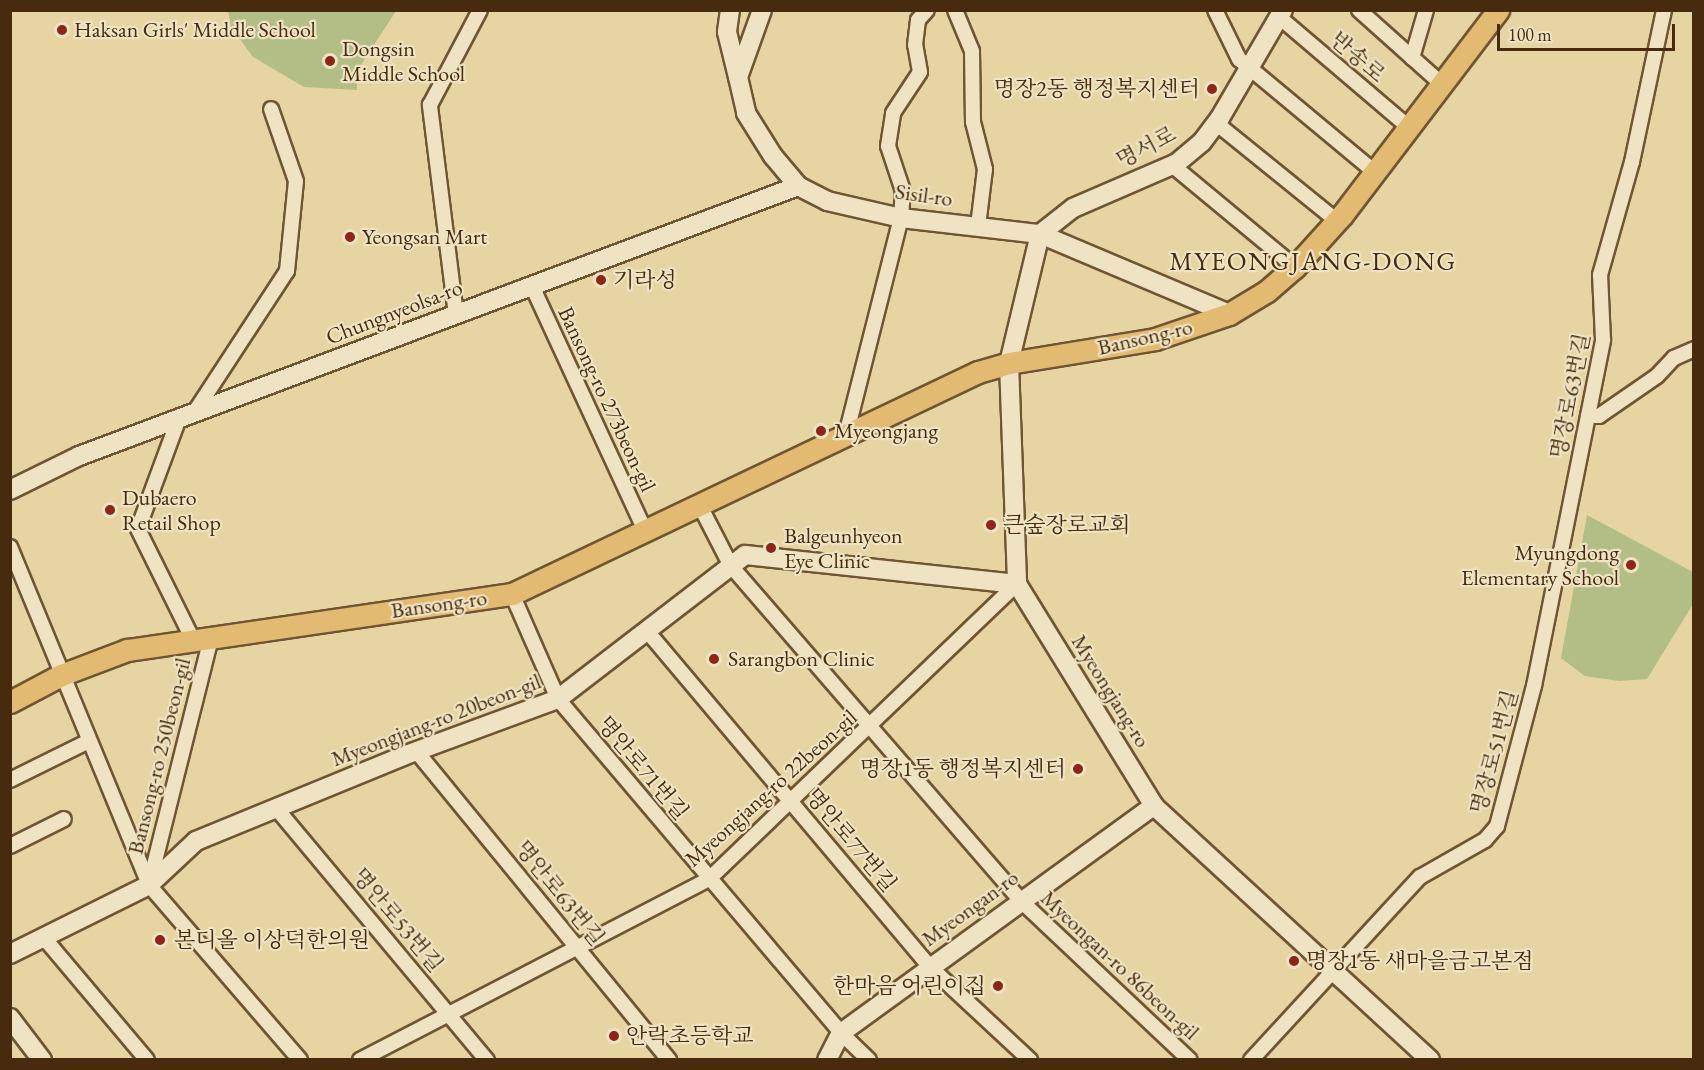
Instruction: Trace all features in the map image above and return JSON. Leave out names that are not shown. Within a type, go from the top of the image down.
[{"type":"main road","name":"Bansong-ro","points":[[10,702],[61,675],[127,651],[512,594],[978,372],[1009,363],[1155,339],[1229,314],[1267,291],[1295,267],[1337,220],[1444,86],[1498,10]]},
{"type":"street","points":[[456,315],[430,105],[480,10]]},
{"type":"street","name":"Sisil-ro","points":[[730,10],[728,32],[746,112],[773,156],[798,186],[827,201],[902,218],[1040,234],[1229,314]]},
{"type":"street","points":[[738,77],[762,10]]},
{"type":"street","points":[[846,435],[902,218],[903,191],[888,146],[893,113],[920,72],[915,45],[918,20],[927,10]]},
{"type":"street","points":[[955,10],[972,51],[973,122],[985,169],[978,226]]},
{"type":"street","points":[[1215,10],[1223,21],[1233,50],[1248,68],[1376,173]]},
{"type":"street","name":"반송로","points":[[1359,10],[1444,86]]},
{"type":"street","points":[[1412,58],[1426,10]]},
{"type":"street","name":"명장로63번길","points":[[1534,686],[1603,340],[1600,275],[1632,162],[1664,10]]},
{"type":"street","name":"명서로","points":[[1040,234],[1073,208],[1172,165],[1202,142],[1216,123],[1280,13]]},
{"type":"street","name":"반송로","points":[[1280,13],[1411,129]]},
{"type":"street","points":[[202,639],[138,529],[187,416],[287,271],[296,181],[271,109]]},
{"type":"street","points":[[1216,123],[1337,220]]},
{"type":"street","points":[[1172,165],[1295,267]]},
{"type":"street","name":"Chungnyeolsa-ro","points":[[10,490],[79,456],[798,186]]},
{"type":"street","name":"Myeongjang-ro","points":[[1040,234],[1009,363],[1017,584],[1154,806],[1430,1059]]},
{"type":"street","name":"Bansong-ro 273beon-gil","points":[[532,286],[645,530]]},
{"type":"street","points":[[1588,416],[1599,416],[1657,376],[1674,358],[1694,349]]},
{"type":"street","name":"Myeongan-ro 86beon-gil","points":[[699,504],[731,566],[1020,900],[1190,1059]]},
{"type":"street","points":[[10,547],[148,885],[300,1059]]},
{"type":"street","name":"Myeongjang-ro 20beon-gil","points":[[10,954],[45,939],[148,885],[196,841],[417,752],[558,699],[745,555],[1017,584]]},
{"type":"street","name":"Myeongjang-ro 22beon-gil","points":[[360,1059],[451,1016],[709,879],[1017,584]]},
{"type":"street","name":"명안로71번길","points":[[512,594],[558,699],[841,1033],[869,1059]]},
{"type":"street","name":"명안로77번길","points":[[647,631],[930,967],[1030,1059]]},
{"type":"street","name":"Bansong-ro 250beon-gil","points":[[148,885],[202,639]]},
{"type":"street","name":"명장로51번길","points":[[1251,1059],[1420,878],[1485,840],[1497,826],[1534,686]]},
{"type":"street","points":[[10,780],[89,741]]},
{"type":"street","name":"명안로63번길","points":[[417,752],[669,1059]]},
{"type":"street","name":"Myeongan-ro","points":[[827,1059],[841,1033],[1020,900],[1154,806]]},
{"type":"street","name":"명안로53번길","points":[[276,808],[487,1059]]},
{"type":"street","points":[[11,844],[64,819]]},
{"type":"street","points":[[45,939],[147,1059]]},
{"type":"street","points":[[10,1018],[42,1059]]},
{"type":"green space","points":[[228,10],[396,11],[357,71],[357,90],[304,87],[253,57],[231,27]]},
{"type":"green space","points":[[1587,515],[1693,572],[1693,604],[1647,679],[1619,681],[1585,676],[1561,658]]},
{"type":"place","name":"Haksan Girls' Middle School","points":[[62,30]]},
{"type":"place","name":"Dongsin Middle School","points":[[330,61]]},
{"type":"place","name":"명장2동 행정복지센터","points":[[1212,89]]},
{"type":"place","name":"Yeongsan Mart","points":[[350,237]]},
{"type":"place","name":"기라성","points":[[601,280]]},
{"type":"place","name":"Myeongjang","points":[[821,431]]},
{"type":"place","name":"Dubaero Retail Shop","points":[[110,510]]},
{"type":"place","name":"큰숲장로교회","points":[[991,525]]},
{"type":"place","name":"Balgeunhyeon Eye Clinic","points":[[771,548]]},
{"type":"place","name":"Myungdong Elementary School","points":[[1631,565]]},
{"type":"place","name":"Sarangbon Clinic","points":[[714,659]]},
{"type":"place","name":"명장1동 행정복지센터","points":[[1078,769]]},
{"type":"place","name":"본디올 이상덕한의원","points":[[160,940]]},
{"type":"place","name":"명장1동 새마을금고본점","points":[[1294,961]]},
{"type":"place","name":"한마음 어린이집","points":[[998,986]]},
{"type":"place","name":"안락초등학교","points":[[614,1036]]},
{"type":"district","name":"MYEONGJANG-DONG","points":[[1313,262]]}]
